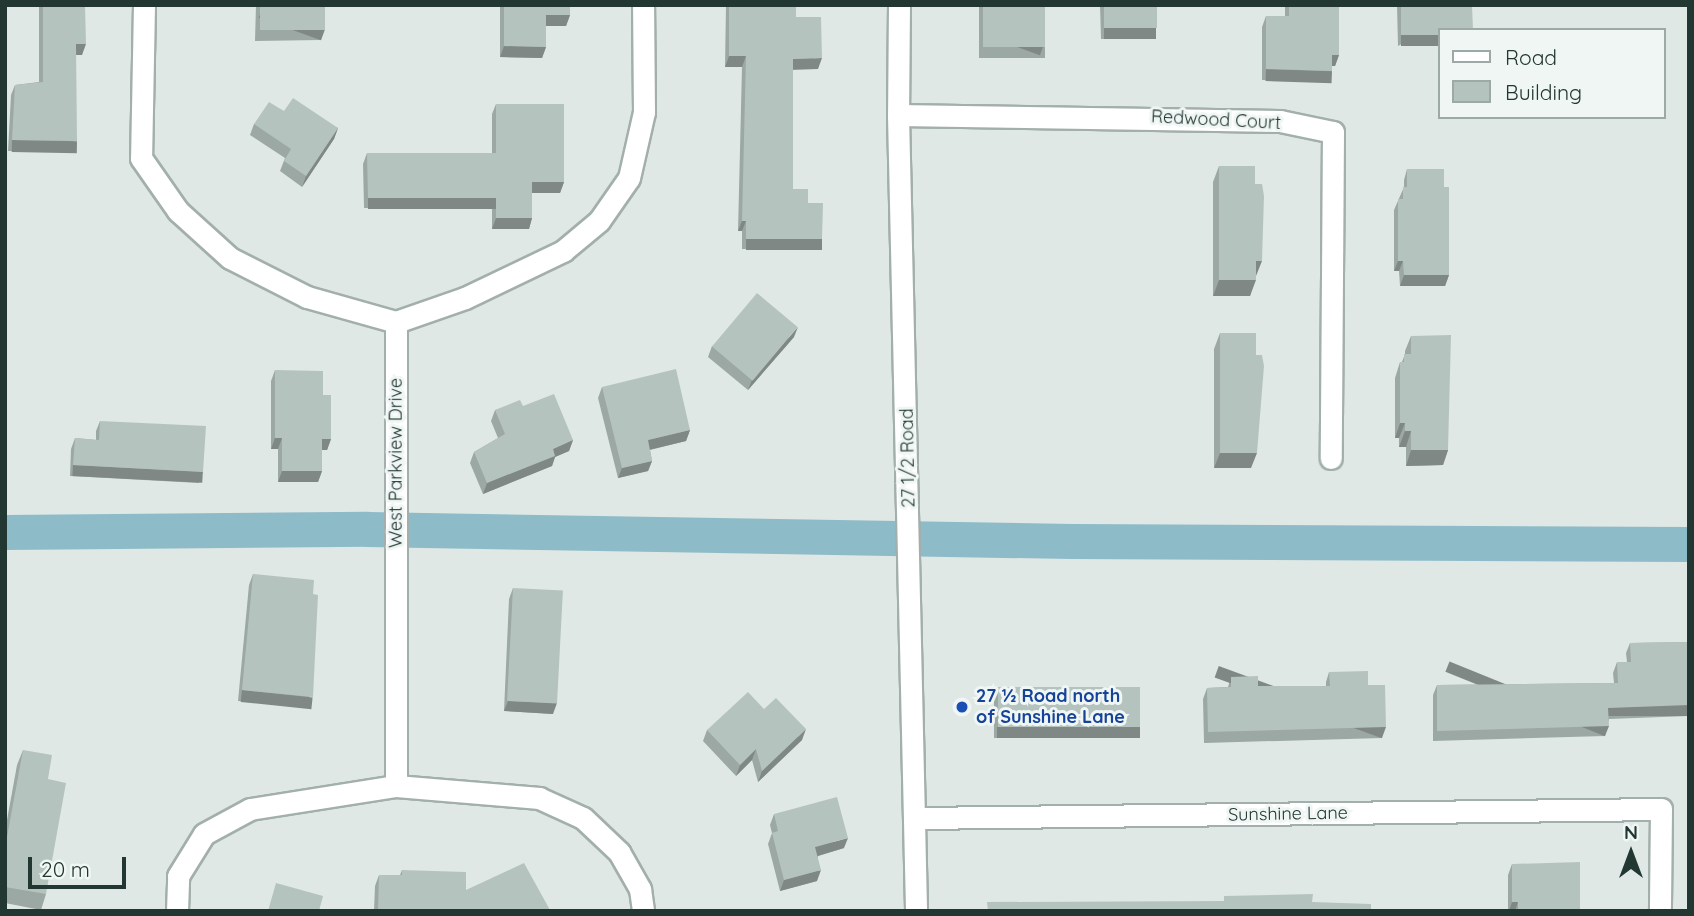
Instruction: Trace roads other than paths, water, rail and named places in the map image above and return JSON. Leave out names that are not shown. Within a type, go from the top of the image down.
[{"type":"street","points":[[144,5],[141,158],[178,211],[230,258],[307,297],[396,322],[465,298],[563,251],[599,220],[629,178],[644,112],[643,5]]},
{"type":"street","name":"27 1/2 Road","points":[[899,5],[898,115],[916,818],[916,911]]},
{"type":"street","name":"Redwood Court","points":[[898,115],[1267,121],[1333,132],[1331,458]]},
{"type":"street","name":"West Parkview Drive","points":[[396,322],[396,786]]},
{"type":"street","points":[[177,911],[178,876],[204,834],[250,809],[396,786],[539,798],[583,818],[619,852],[640,890],[643,911]]},
{"type":"street","name":"Sunshine Lane","points":[[916,818],[1661,809],[1660,911]]},
{"type":"waterway","points":[[5,532],[367,529],[1072,541],[1689,544]]},
{"type":"place","name":"27 ½ Road north of Sunshine Lane","points":[[962,707]]}]
